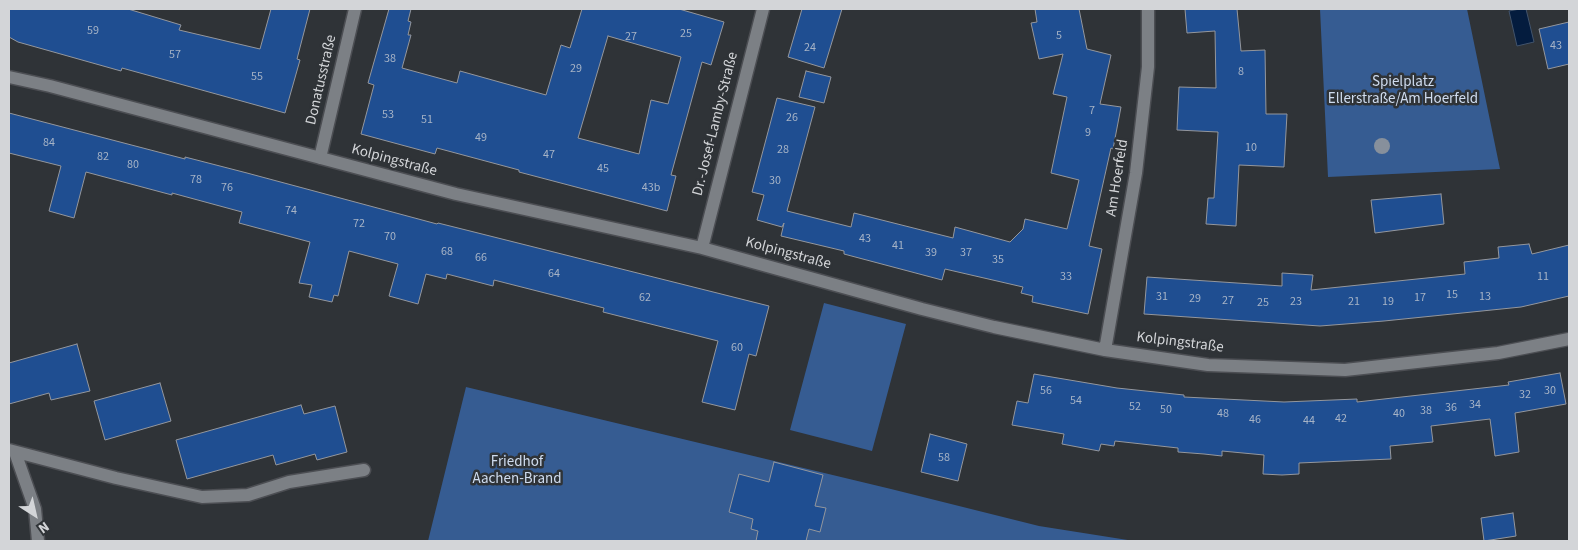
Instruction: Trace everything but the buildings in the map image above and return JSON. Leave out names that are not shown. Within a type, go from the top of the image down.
[{"type":"street","name":"Donatusstraße","points":[[320,158],[355,9]]},
{"type":"street","name":"Dr.-Josef-Lamby-Straße","points":[[702,248],[763,9]]},
{"type":"street","name":"Am Hoerfeld","points":[[1105,350],[1136,173],[1148,67],[1148,9]]},
{"type":"street","name":"Kolpingstraße","points":[[9,77],[50,86],[456,194],[702,248],[922,309],[994,327],[1105,350],[1208,365],[1345,370],[1498,353],[1569,339]]},
{"type":"street","points":[[12,451],[116,478],[202,497],[248,494],[289,482],[364,470]]},
{"type":"street","points":[[12,451],[35,509],[38,541]]},
{"type":"green space","name":"Spielplatz Ellerstraße/Am Hoerfeld","points":[[1320,9],[1467,9],[1500,169],[1328,177]]},
{"type":"green space","points":[[824,303],[906,324],[872,451],[790,430]]},
{"type":"green space","name":"Friedhof Aachen-Brand","points":[[466,387],[1039,526],[1134,541],[428,541]]},
{"type":"shaded area","points":[[1526,9],[1534,42],[1517,46],[1509,11]]}]
